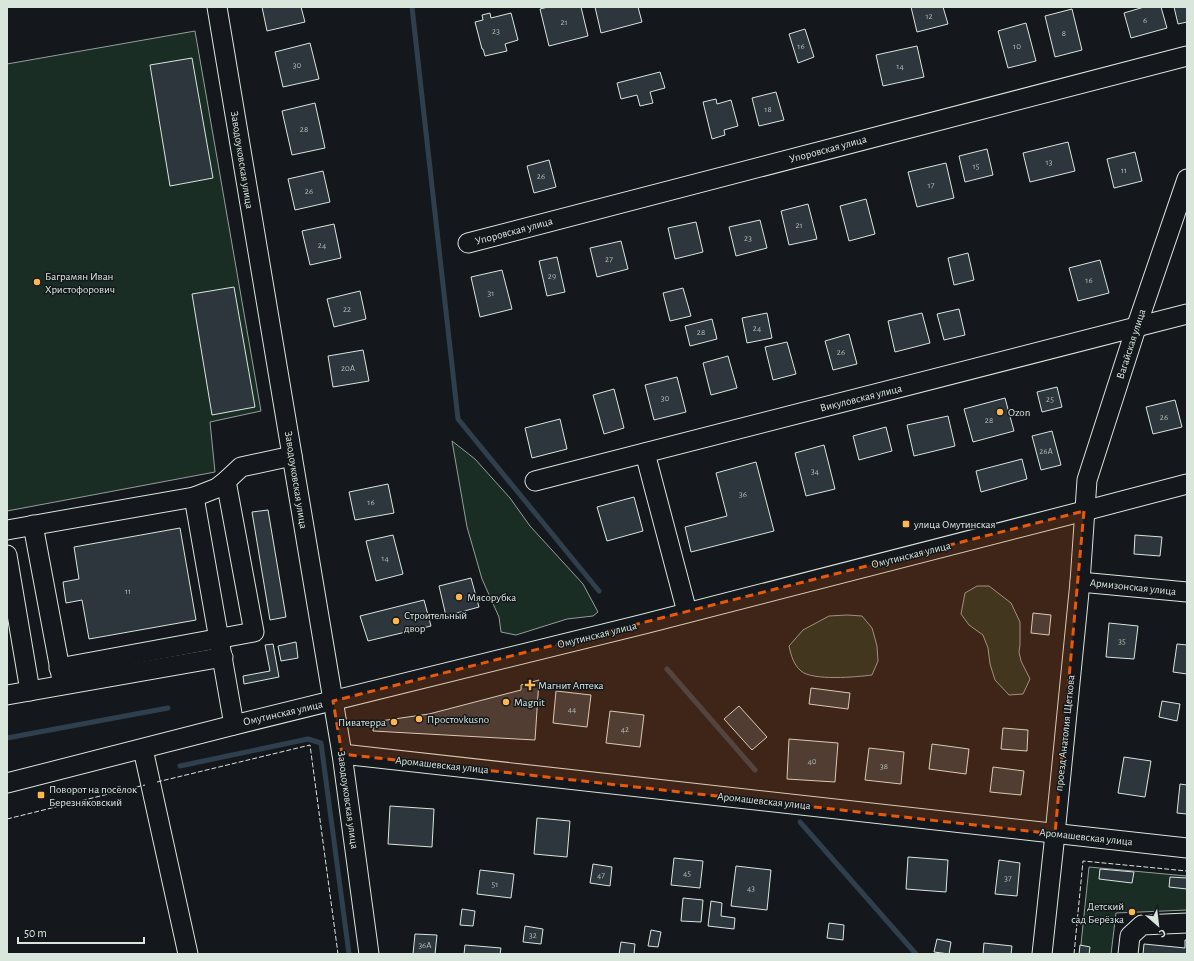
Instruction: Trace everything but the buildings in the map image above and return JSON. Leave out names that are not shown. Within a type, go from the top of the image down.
[{"type":"street","name":"Заводоуковская улица","points":[[217,7],[342,754],[369,954]]},
{"type":"street","name":"Упоровская улица","points":[[468,243],[1187,56]]},
{"type":"street","name":"Вагайская улица","points":[[1084,511],[1087,480],[1136,328],[1187,179]]},
{"type":"street","name":"Викуловская улица","points":[[535,481],[1187,314]]},
{"type":"street","points":[[645,453],[687,612]]},
{"type":"street","points":[[7,530],[194,497],[217,488],[241,467],[292,456]]},
{"type":"street","points":[[7,695],[30,691],[61,677],[254,632],[226,481]]},
{"type":"street","name":"Омутинская улица","points":[[7,783],[234,724],[333,701],[687,612],[1187,484]]},
{"type":"street","points":[[194,497],[234,724]]},
{"type":"street","name":"проезд Анатолия Щеткова","points":[[1042,954],[1080,582],[1084,511]]},
{"type":"street","points":[[33,525],[61,677]]},
{"type":"street","points":[[7,555],[30,691]]},
{"type":"street","name":"Армизонская улица","points":[[1080,582],[1187,592]]},
{"type":"street","points":[[61,677],[223,657]]},
{"type":"street","points":[[143,748],[188,954]]},
{"type":"street","name":"Аромашевская улица","points":[[342,754],[1187,848]]},
{"type":"street","points":[[1128,954],[1130,936],[1142,925],[1187,924]]},
{"type":"highlighted area","points":[[1084,511],[1055,834],[342,754],[333,701]]},
{"type":"green space","points":[[195,31],[261,411],[210,422],[215,472],[7,511],[7,64]]},
{"type":"green space","points":[[452,441],[475,459],[510,498],[530,526],[583,584],[598,612],[593,616],[567,619],[516,635],[501,632],[499,617],[482,579],[467,527]]},
{"type":"green space","points":[[977,586],[989,586],[1011,603],[1020,622],[1019,652],[1021,661],[1030,679],[1023,694],[1009,695],[995,680],[990,664],[988,648],[983,635],[969,625],[961,614],[965,593]]},
{"type":"green space","points":[[829,616],[862,616],[872,628],[877,646],[878,661],[872,675],[824,677],[807,674],[801,671],[793,660],[789,646],[803,630]]},
{"type":"green space","points":[[1089,867],[1187,876],[1187,910],[1116,913],[1111,954],[1080,954]]},
{"type":"waterway","points":[[412,7],[458,419],[599,591]]},
{"type":"waterway","points":[[667,669],[755,770]]},
{"type":"waterway","points":[[7,738],[168,708]]},
{"type":"waterway","points":[[180,766],[308,739],[321,743],[349,954]]},
{"type":"waterway","points":[[800,822],[916,954]]},
{"type":"fence","points":[[157,782],[310,745],[338,954]]},
{"type":"fence","points":[[7,819],[145,785]]},
{"type":"fence","points":[[1074,954],[1083,861],[1187,871]]},
{"type":"place","name":"Баграмян Иван Христофорович","points":[[37,282]]},
{"type":"place","name":"Ozon","points":[[1000,412]]},
{"type":"place","name":"улица Омутинская","points":[[906,524]]},
{"type":"place","name":"Мясорубка","points":[[459,597]]},
{"type":"place","name":"Строительный двор","points":[[396,621]]},
{"type":"place","name":"Магнит Аптека","points":[[530,685]]},
{"type":"place","name":"Magnit","points":[[506,702]]},
{"type":"place","name":"Простоvkusno","points":[[419,719]]},
{"type":"place","name":"Пиватерра","points":[[394,722]]},
{"type":"place","name":"Поворот на посёлок Березняковский","points":[[41,795]]},
{"type":"place","name":"Детский сад Берёзка","points":[[1132,912]]}]
